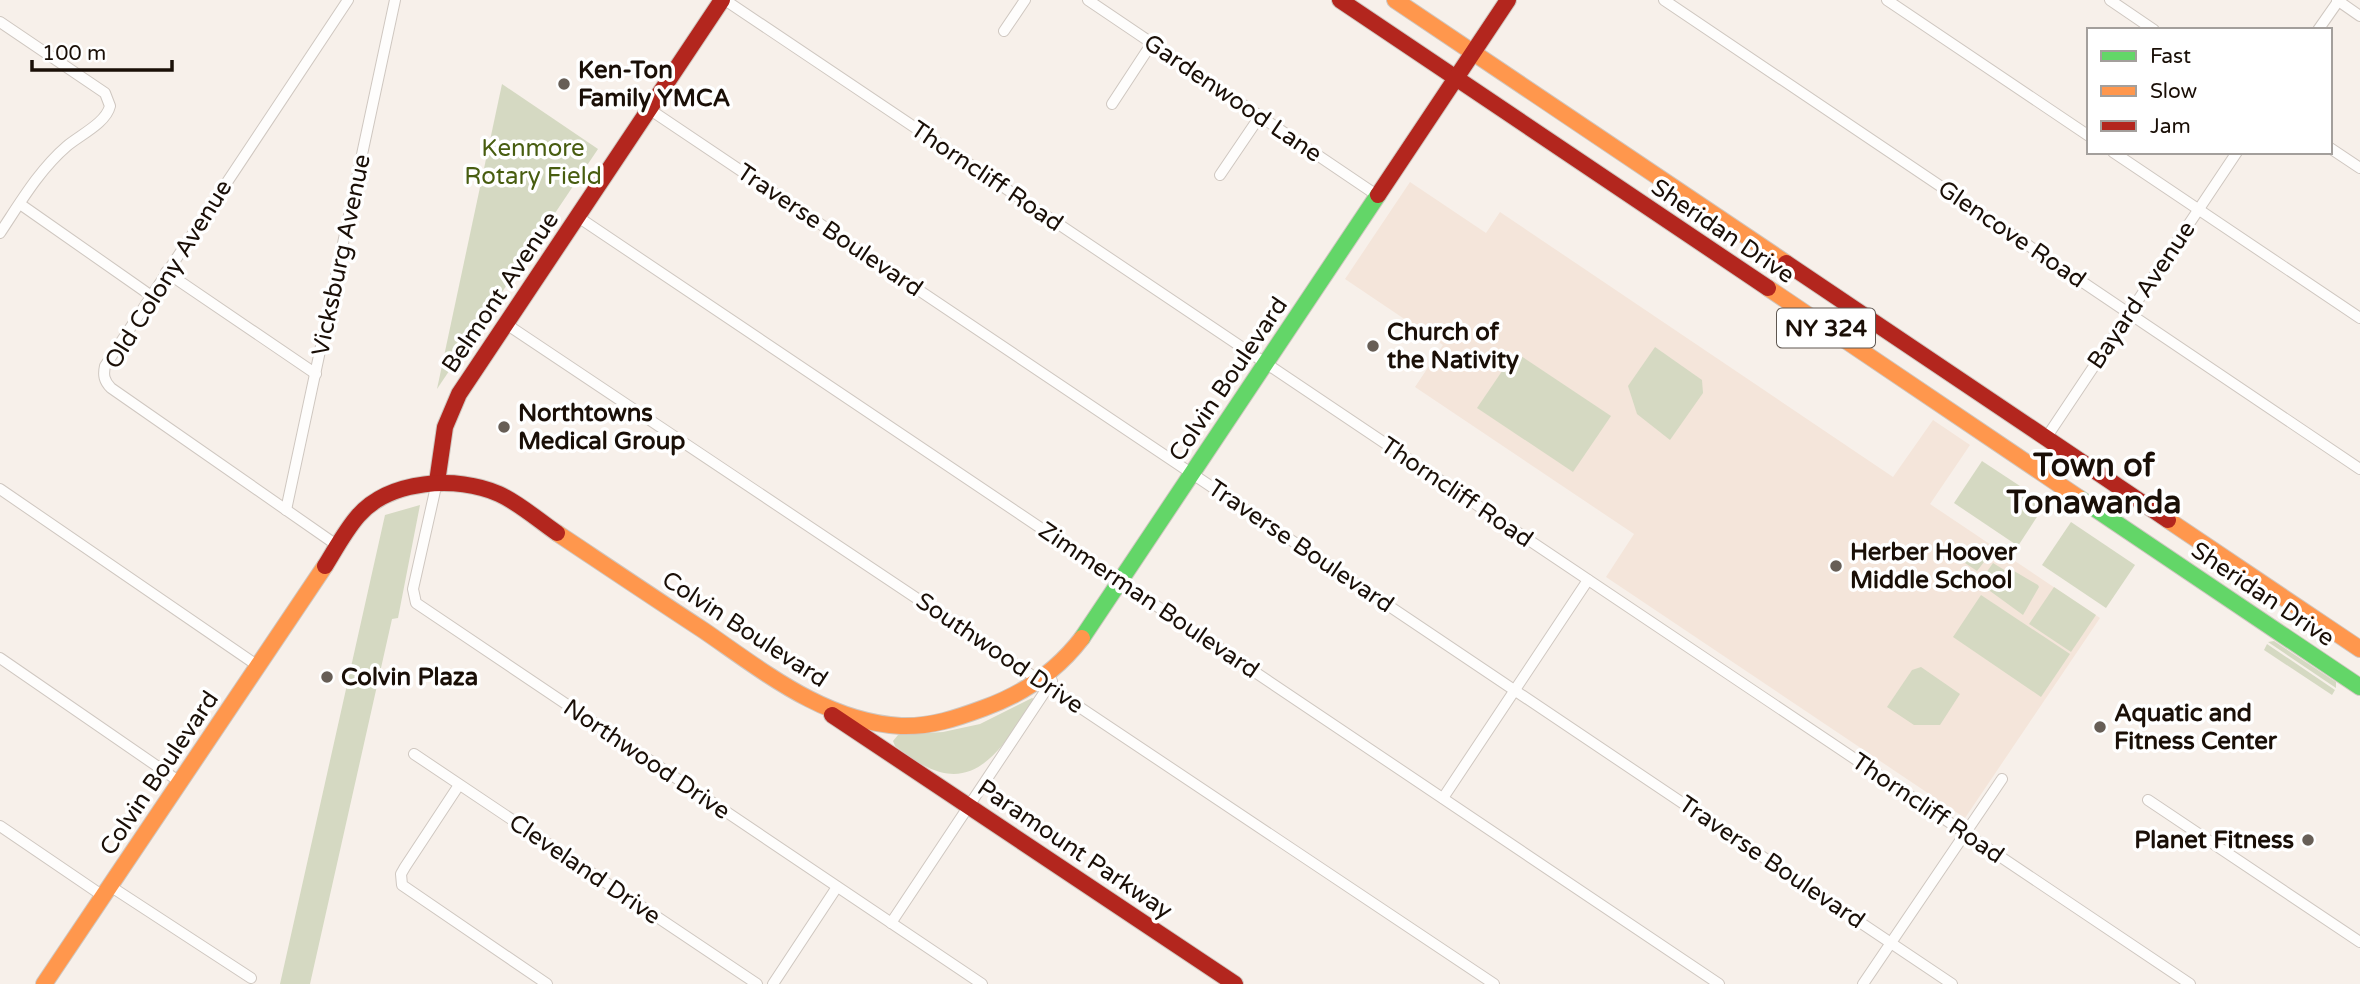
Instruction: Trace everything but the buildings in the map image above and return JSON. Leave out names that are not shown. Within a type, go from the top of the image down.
[{"type":"street","name":"Old Colony Avenue","points":[[338,547],[107,383],[103,372],[104,366],[150,295],[348,0]]},
{"type":"street","name":"Vicksburg Avenue","points":[[286,510],[395,0]]},
{"type":"street","name":"Belmont Avenue","points":[[437,482],[442,439],[448,416],[459,394],[724,0]]},
{"type":"street","name":"Thorncliff Road","points":[[724,0],[2190,984]]},
{"type":"street","points":[[1003,31],[1024,0]]},
{"type":"street","name":"Gardenwood Lane","points":[[1088,0],[1378,196]]},
{"type":"street","name":"Sheridan Drive","points":[[1340,0],[2360,687]]},
{"type":"street","name":"Sheridan Drive","points":[[1395,0],[2360,649]]},
{"type":"street","name":"Colvin Boulevard","points":[[44,984],[358,516],[375,501],[394,493],[437,482],[475,487],[513,501],[814,703],[839,713],[893,725],[937,723],[1007,700],[1045,683],[1120,581],[1508,0]]},
{"type":"street","name":"Glencove Road","points":[[1664,0],[2360,469]]},
{"type":"street","points":[[1887,0],[2087,135]]},
{"type":"street","points":[[2110,0],[2151,28]]},
{"type":"street","points":[[2319,28],[2338,0],[2360,16]]},
{"type":"street","points":[[0,22],[104,93],[110,106],[106,117],[83,132],[52,161],[0,233]]},
{"type":"street","points":[[1112,104],[1152,43]]},
{"type":"street","name":"Traverse Boulevard","points":[[649,109],[1952,984]]},
{"type":"street","points":[[1220,176],[1260,116]]},
{"type":"street","points":[[2332,149],[2360,168]]},
{"type":"street","points":[[2116,154],[2360,318]]},
{"type":"street","name":"Bayard Avenue","points":[[2046,438],[2236,154]]},
{"type":"street","points":[[20,204],[150,295]]},
{"type":"street","name":"Zimmerman Boulevard","points":[[578,217],[1719,984]]},
{"type":"street","points":[[166,272],[316,374]]},
{"type":"street","points":[[1813,319],[1830,293]]},
{"type":"street","name":"Southwood Drive","points":[[506,324],[1494,984]]},
{"type":"street","points":[[1960,418],[1977,391]]},
{"type":"street","name":"Northwood Drive","points":[[437,482],[413,589],[416,603],[982,984]]},
{"type":"street","points":[[0,489],[258,666]]},
{"type":"street","points":[[2196,576],[2213,550]]},
{"type":"street","points":[[1443,798],[1588,580]]},
{"type":"street","points":[[0,658],[180,782]]},
{"type":"street","points":[[891,923],[970,806],[1045,683]]},
{"type":"street","name":"Paramount Parkway","points":[[814,703],[1235,984]]},
{"type":"street","points":[[889,753],[885,746],[886,737],[893,725]]},
{"type":"street","name":"Cleveland Drive","points":[[414,754],[757,984]]},
{"type":"street","points":[[1863,984],[2002,779]]},
{"type":"street","points":[[459,785],[401,874],[402,885],[547,984]]},
{"type":"street","points":[[2148,800],[2360,942]]},
{"type":"street","points":[[0,826],[251,978]]},
{"type":"street","points":[[773,984],[837,887]]},
{"type":"shaded area","points":[[1410,182],[1486,233],[1500,212],[1893,477],[1933,420],[1970,445],[1930,504],[2100,618],[1965,818],[1606,577],[1634,534],[1415,387],[1443,345],[1345,279]]},
{"type":"green space","name":"Kenmore Rotary Field","points":[[502,84],[598,149],[437,389]]},
{"type":"green space","points":[[1655,347],[1702,380],[1703,393],[1670,440],[1637,414],[1628,386]]},
{"type":"green space","points":[[1515,352],[1611,416],[1573,472],[1477,408]]},
{"type":"green space","points":[[1982,461],[2046,503],[2018,546],[1954,503]]},
{"type":"green space","points":[[420,505],[398,618],[392,619],[310,984],[280,984],[385,515]]},
{"type":"green space","points":[[2071,522],[2135,565],[2106,608],[2042,565]]},
{"type":"green space","points":[[1974,549],[1987,558],[1977,571],[1965,563]]},
{"type":"green space","points":[[1993,563],[2006,571],[2009,568],[2038,585],[2023,615],[1979,583]]},
{"type":"green space","points":[[2054,587],[2096,615],[2071,652],[2029,624]]},
{"type":"green space","points":[[1981,595],[2070,654],[2041,697],[1953,637]]},
{"type":"green space","points":[[2274,641],[2336,682],[2336,688],[2268,642]]},
{"type":"green space","points":[[2267,644],[2335,690],[2332,695],[2264,650]]},
{"type":"green space","points":[[1921,667],[1960,694],[1940,725],[1914,725],[1887,707],[1912,670]]},
{"type":"green space","points":[[1034,699],[1003,744],[978,767],[963,773],[946,773],[927,767],[895,746],[893,741],[898,735],[943,732],[980,724]]},
{"type":"traffic: fast","points":[[1082,638],[1378,195]]},
{"type":"traffic: fast","points":[[2079,498],[2360,687]]},
{"type":"traffic: slow","points":[[1395,0],[1786,263]]},
{"type":"traffic: slow","points":[[1768,288],[2079,498]]},
{"type":"traffic: slow","points":[[2168,520],[2360,649]]},
{"type":"traffic: slow","points":[[557,533],[796,692],[846,715],[873,722],[901,726],[933,723],[998,702],[1025,689],[1050,671],[1082,638]]},
{"type":"traffic: slow","points":[[44,984],[325,566]]},
{"type":"traffic: jam","points":[[437,482],[445,427],[459,394],[722,0]]},
{"type":"traffic: jam","points":[[1340,0],[1768,288]]},
{"type":"traffic: jam","points":[[1378,195],[1508,0]]},
{"type":"traffic: jam","points":[[1786,263],[2168,520]]},
{"type":"traffic: jam","points":[[325,566],[344,534],[371,504],[405,488],[424,484],[464,484],[499,494],[557,533]]},
{"type":"traffic: jam","points":[[832,715],[1235,984]]},
{"type":"place","name":"Ken-Ton Family YMCA","points":[[564,84]]},
{"type":"place","name":"Church of the Nativity","points":[[1373,346]]},
{"type":"place","name":"Northtowns Medical Group","points":[[504,427]]},
{"type":"place","name":"Herber Hoover Middle School","points":[[1836,566]]},
{"type":"place","name":"Colvin Plaza","points":[[327,677]]},
{"type":"place","name":"Aquatic and Fitness Center","points":[[2100,727]]},
{"type":"place","name":"Planet Fitness","points":[[2308,840]]},
{"type":"district","name":"Town of Tonawanda","points":[[2094,484]]}]
